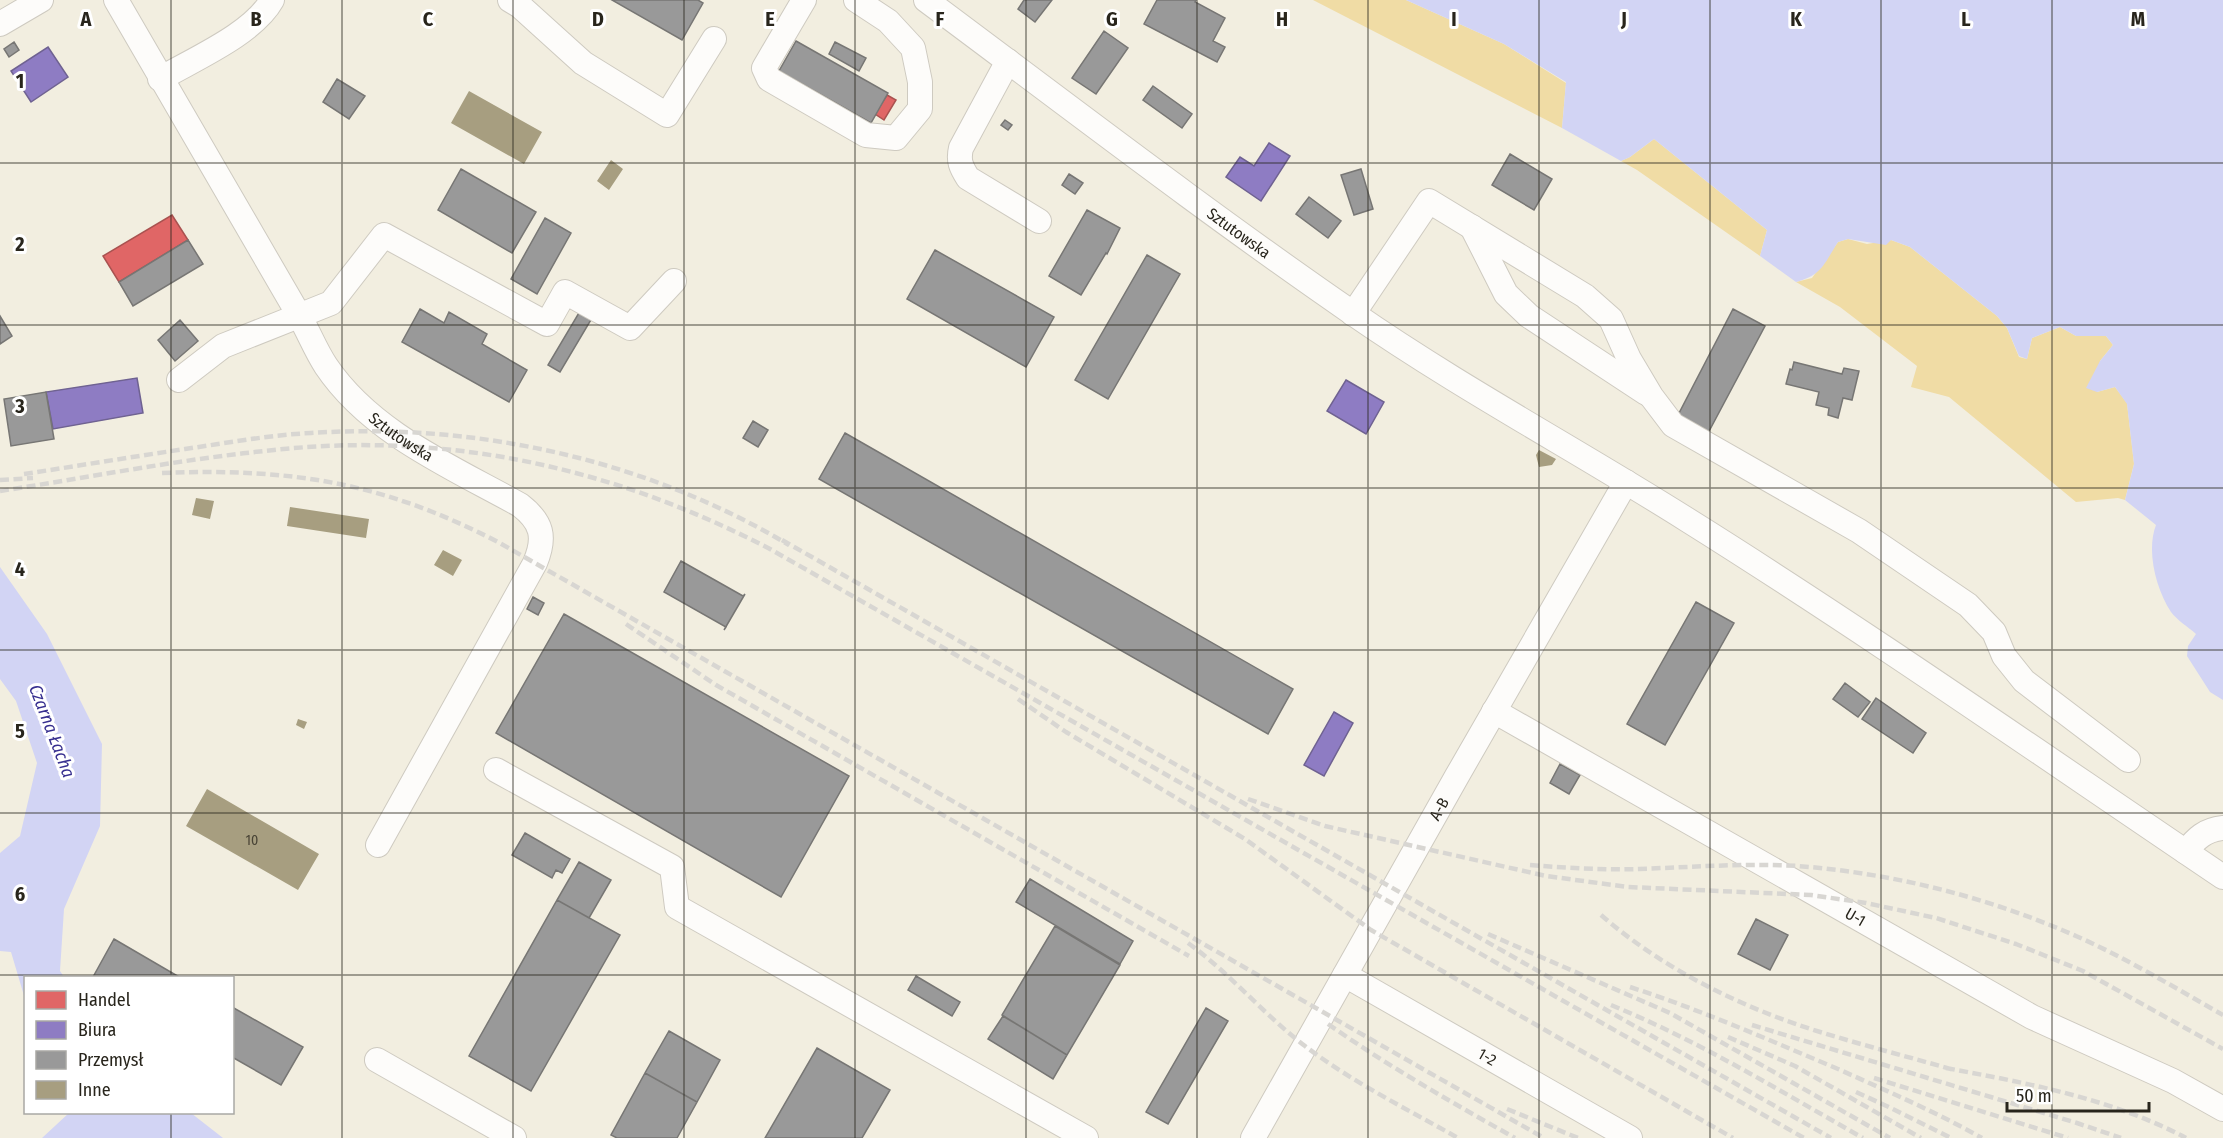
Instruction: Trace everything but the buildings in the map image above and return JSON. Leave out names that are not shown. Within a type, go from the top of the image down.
[{"type":"street","points":[[0,24],[41,0]]},
{"type":"street","name":"Sztutowska","points":[[116,0],[300,317],[326,366],[354,400],[393,432],[520,505],[534,516],[540,532],[541,549],[535,563],[378,845]]},
{"type":"street","points":[[160,79],[246,29],[272,0]]},
{"type":"street","points":[[510,0],[520,6],[583,63],[667,115],[714,39]]},
{"type":"street","points":[[804,0],[764,68],[770,79],[866,135],[896,138],[920,109],[920,81],[913,48],[888,21],[856,0]]},
{"type":"street","name":"Sztutowska","points":[[926,0],[1238,233],[1353,314],[1456,381],[1565,444],[1764,568],[2223,877]]},
{"type":"street","points":[[1008,61],[961,147],[958,159],[961,168],[969,178],[1039,221]]},
{"type":"street","points":[[1353,314],[1429,201],[1585,296],[1611,319],[1629,359],[1651,396],[1673,425],[1859,531],[1968,605],[1994,632],[2004,656],[2024,681],[2128,760]]},
{"type":"street","points":[[1472,227],[1506,294],[1529,316],[1651,396]]},
{"type":"street","points":[[179,380],[223,346],[331,303],[384,235],[547,324],[565,292],[630,328],[674,282]]},
{"type":"street","name":"A-B","points":[[1253,1138],[1626,482]]},
{"type":"street","name":"U-1","points":[[1494,711],[2032,1017],[2173,1081],[2223,1109]]},
{"type":"street","points":[[496,770],[672,867],[677,907],[1086,1138]]},
{"type":"street","points":[[2186,852],[2196,837],[2213,829],[2223,828]]},
{"type":"street","name":"1-2","points":[[1345,975],[1630,1138]]},
{"type":"street","points":[[377,1060],[514,1138]]},
{"type":"shaded area","points":[[1313,0],[1406,0],[1504,44],[1566,83],[1562,128]]},
{"type":"shaded area","points":[[1654,139],[1767,230],[1760,256],[1621,161]]},
{"type":"shaded area","points":[[1848,239],[1867,244],[1891,240],[1910,247],[1997,316],[2007,328],[2019,357],[2027,359],[2032,338],[2060,327],[2076,336],[2106,336],[2113,345],[2100,361],[2097,392],[2115,387],[2127,403],[2134,464],[2125,500],[2118,498],[2076,502],[1949,397],[1911,387],[1917,366],[1840,307],[1796,282],[1812,278],[1838,242]]},
{"type":"water","points":[[1406,0],[2223,0],[2223,700],[2210,692],[2187,656],[2188,646],[2196,634],[2173,615],[2161,592],[2152,558],[2156,525],[2125,500],[2134,464],[2127,404],[2115,387],[2097,392],[2086,388],[2100,361],[2113,345],[2106,336],[2076,336],[2060,327],[2032,338],[2027,359],[2019,356],[2007,328],[1997,316],[1910,247],[1891,240],[1886,245],[1848,239],[1838,242],[1817,272],[1796,282],[1760,256],[1767,230],[1654,139],[1621,161],[1562,128],[1566,82],[1504,44]]},
{"type":"water","name":"Czarna Łacha","points":[[0,567],[47,634],[102,744],[100,826],[64,909],[60,971],[63,976],[24,976],[24,996],[11,952],[0,951],[0,853],[20,836],[37,763],[16,701],[0,679]]},
{"type":"water","points":[[68,1114],[192,1114],[223,1138],[42,1138]]},
{"type":"railway","points":[[24,474],[280,436],[373,431],[435,434],[497,441],[559,453],[619,469],[678,490],[734,515],[789,545]]},
{"type":"railway","points":[[0,491],[205,458],[339,445],[403,446],[467,452],[529,462],[591,477],[651,497],[711,521],[770,549],[1804,1138]]},
{"type":"railway","points":[[162,473],[253,473],[335,483],[375,492],[415,505],[498,542],[1544,1138]]},
{"type":"railway","points":[[0,480],[33,478]]},
{"type":"railway","points":[[782,540],[1831,1138]]},
{"type":"railway","points":[[626,624],[716,685],[1189,956]]},
{"type":"railway","points":[[1018,699],[1066,732],[1245,839],[1371,930],[1733,1138]]},
{"type":"railway","points":[[1248,799],[1325,826],[1546,876],[1628,887],[1811,895],[1866,903],[1936,918],[2016,944],[2083,971],[2223,1049]]},
{"type":"railway","points":[[1530,865],[1625,869],[1778,865],[1832,869],[1900,880],[1966,896],[2031,917],[2124,959],[2223,1015]]},
{"type":"railway","points":[[1601,915],[1666,963],[1713,989],[1762,1011],[1849,1041],[1954,1070]]},
{"type":"railway","points":[[1488,934],[1670,1013],[1890,1138]]},
{"type":"railway","points":[[1188,943],[1305,1046],[1380,1095],[1458,1138]]},
{"type":"railway","points":[[1630,987],[1709,1015],[1838,1069],[1982,1138]]},
{"type":"railway","points":[[1611,1005],[1676,1034],[1863,1138]]},
{"type":"railway","points":[[1328,1024],[1397,1069],[1515,1138]]},
{"type":"railway","points":[[1752,1025],[2121,1138]]},
{"type":"railway","points":[[1728,1037],[1795,1066],[1921,1138]]},
{"type":"railway","points":[[1946,1068],[2069,1094],[2129,1113],[2186,1138]]},
{"type":"railway","points":[[1874,1078],[2068,1138]]},
{"type":"railway","points":[[1856,1092],[1951,1138]]},
{"type":"railway","points":[[1507,1109],[1578,1138]]}]
